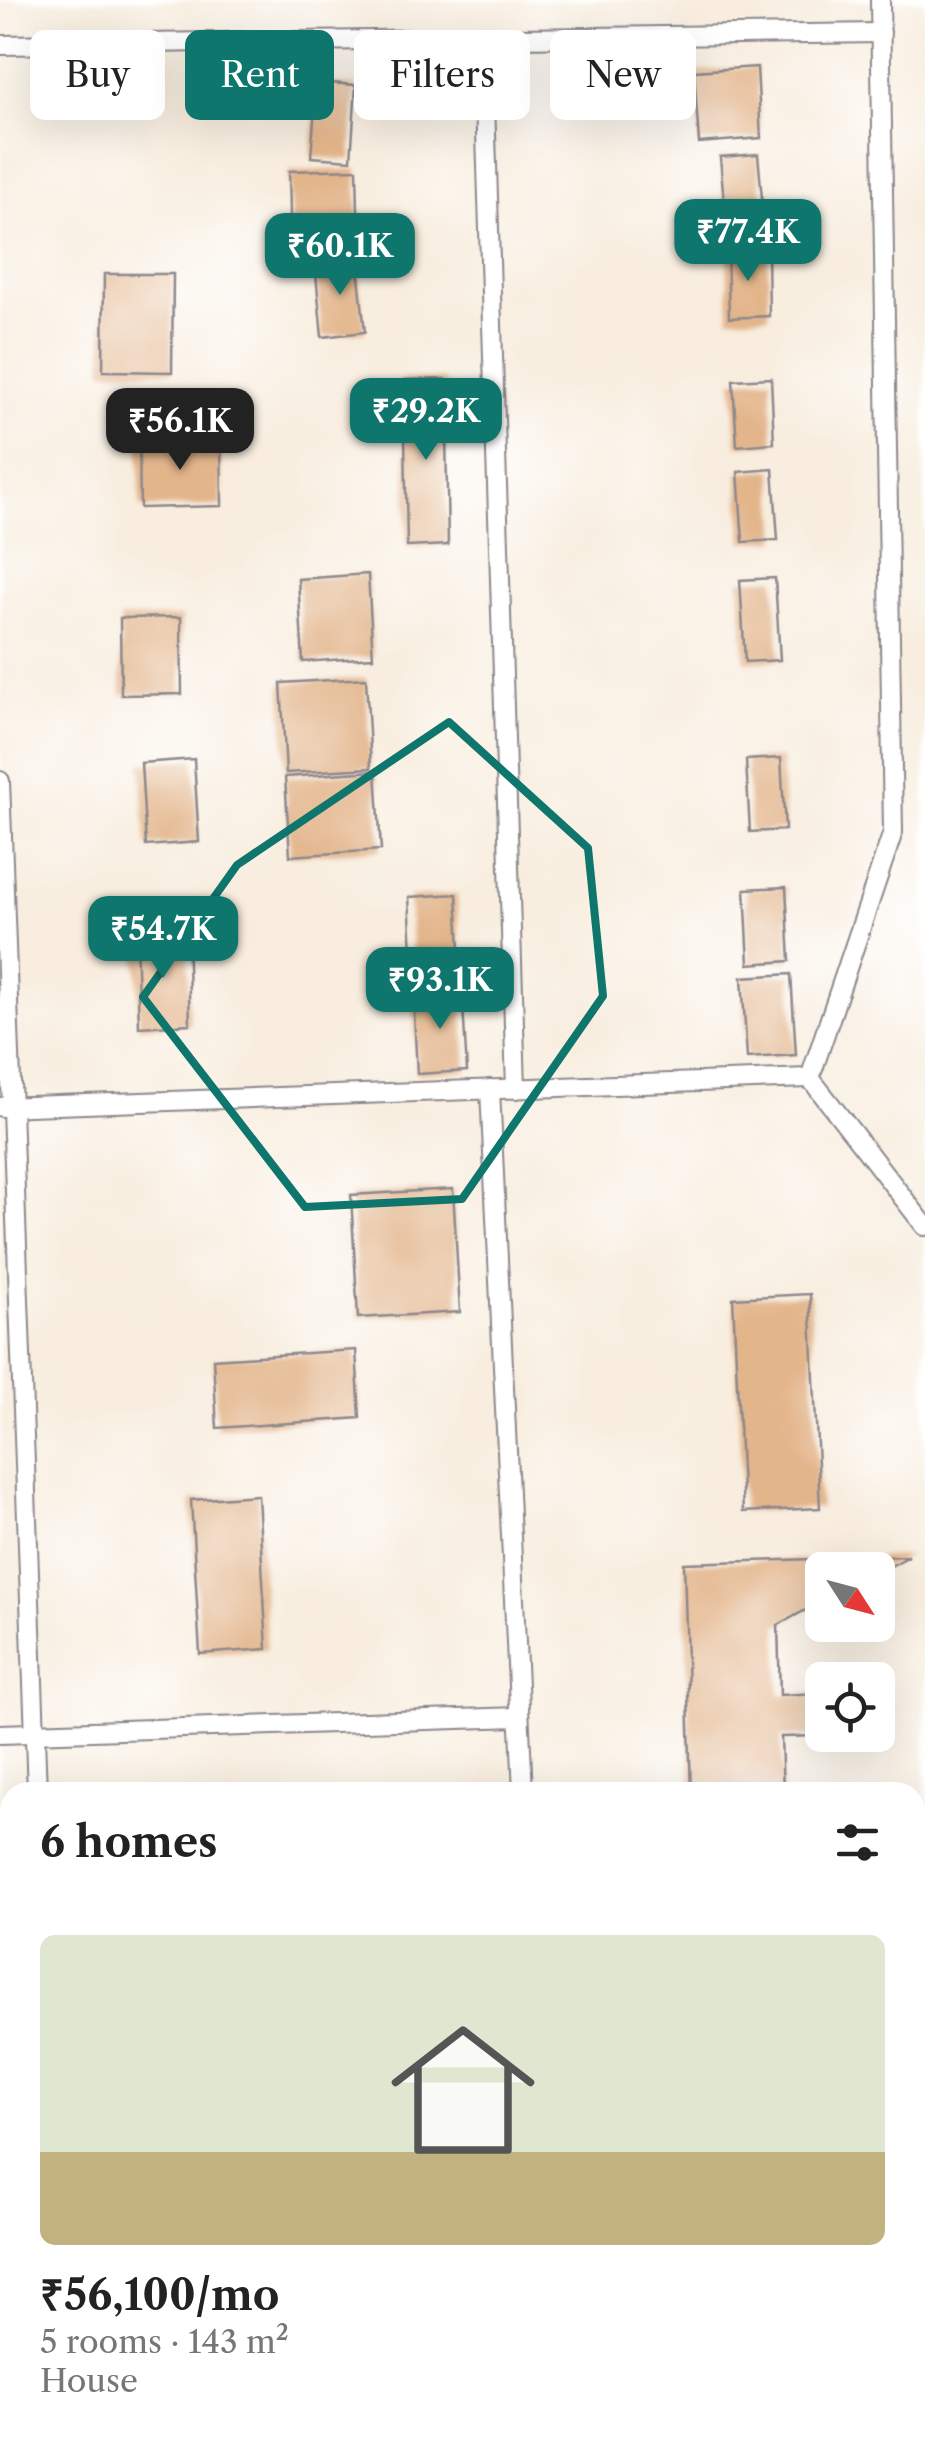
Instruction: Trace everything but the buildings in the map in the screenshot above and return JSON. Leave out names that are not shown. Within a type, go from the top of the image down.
[{"type":"lane","points":[[810,1078],[892,832],[880,0]]},
{"type":"lane","points":[[530,37],[881,33]]},
{"type":"lane","points":[[0,45],[354,40]]},
{"type":"lane","points":[[486,120],[516,1088]]},
{"type":"lane","points":[[0,781],[6,1107],[36,1782]]},
{"type":"lane","points":[[6,1107],[810,1078]]},
{"type":"lane","points":[[810,1078],[925,1226]]},
{"type":"lane","points":[[490,1090],[523,1782]]},
{"type":"lane","points":[[0,1734],[520,1716]]},
{"type":"highlighted area","points":[[449,722],[588,848],[603,996],[462,1199],[305,1207],[143,997],[237,865]]}]
